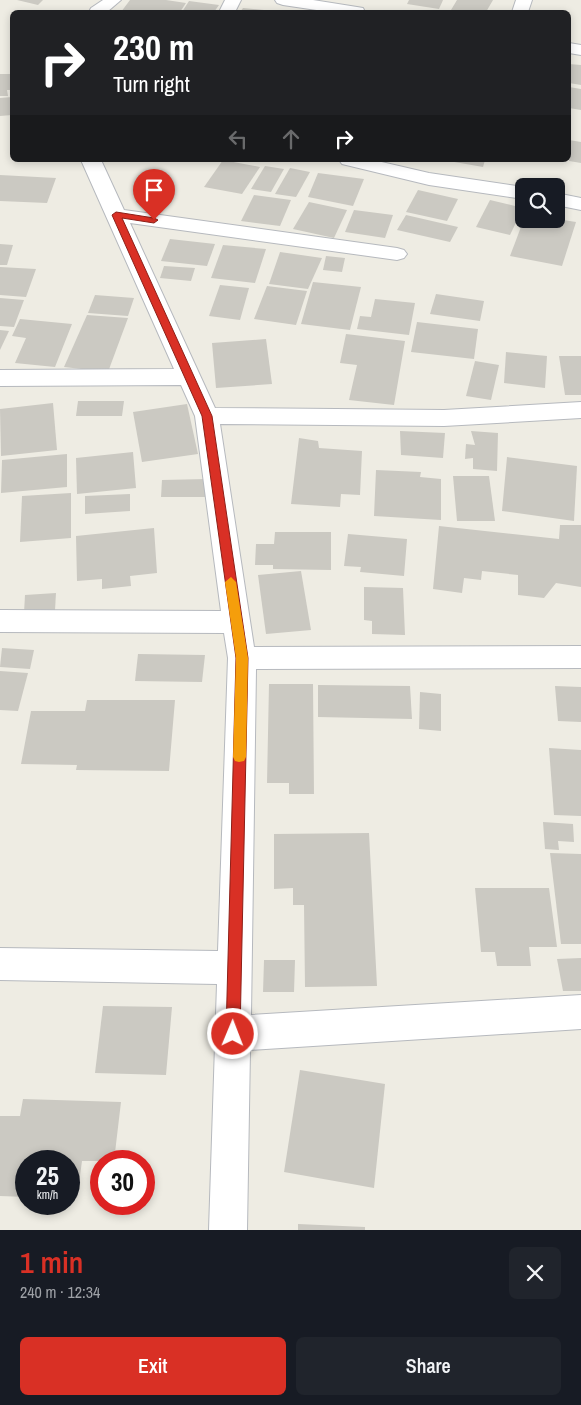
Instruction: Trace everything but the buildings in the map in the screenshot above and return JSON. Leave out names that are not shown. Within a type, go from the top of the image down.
[{"type":"street","points":[[100,10],[113,0]]},
{"type":"street","points":[[283,0],[345,10]]},
{"type":"street","points":[[92,162],[207,416],[242,658],[228,1230]]},
{"type":"street","points":[[357,162],[429,179],[515,192]]},
{"type":"street","points":[[565,201],[581,204]]},
{"type":"street","points":[[116,215],[397,254]]},
{"type":"street","points":[[0,378],[190,377]]},
{"type":"street","points":[[207,416],[444,418],[581,410]]},
{"type":"street","points":[[0,621],[237,622]]},
{"type":"street","points":[[242,658],[581,657]]},
{"type":"street","points":[[0,964],[234,968]]},
{"type":"street","points":[[233,1034],[581,1012]]},
{"type":"slow traffic","points":[[231,582],[242,658],[239,757]]},
{"type":"route","points":[[154,220],[116,215],[207,416],[242,658],[233,1034]]}]
